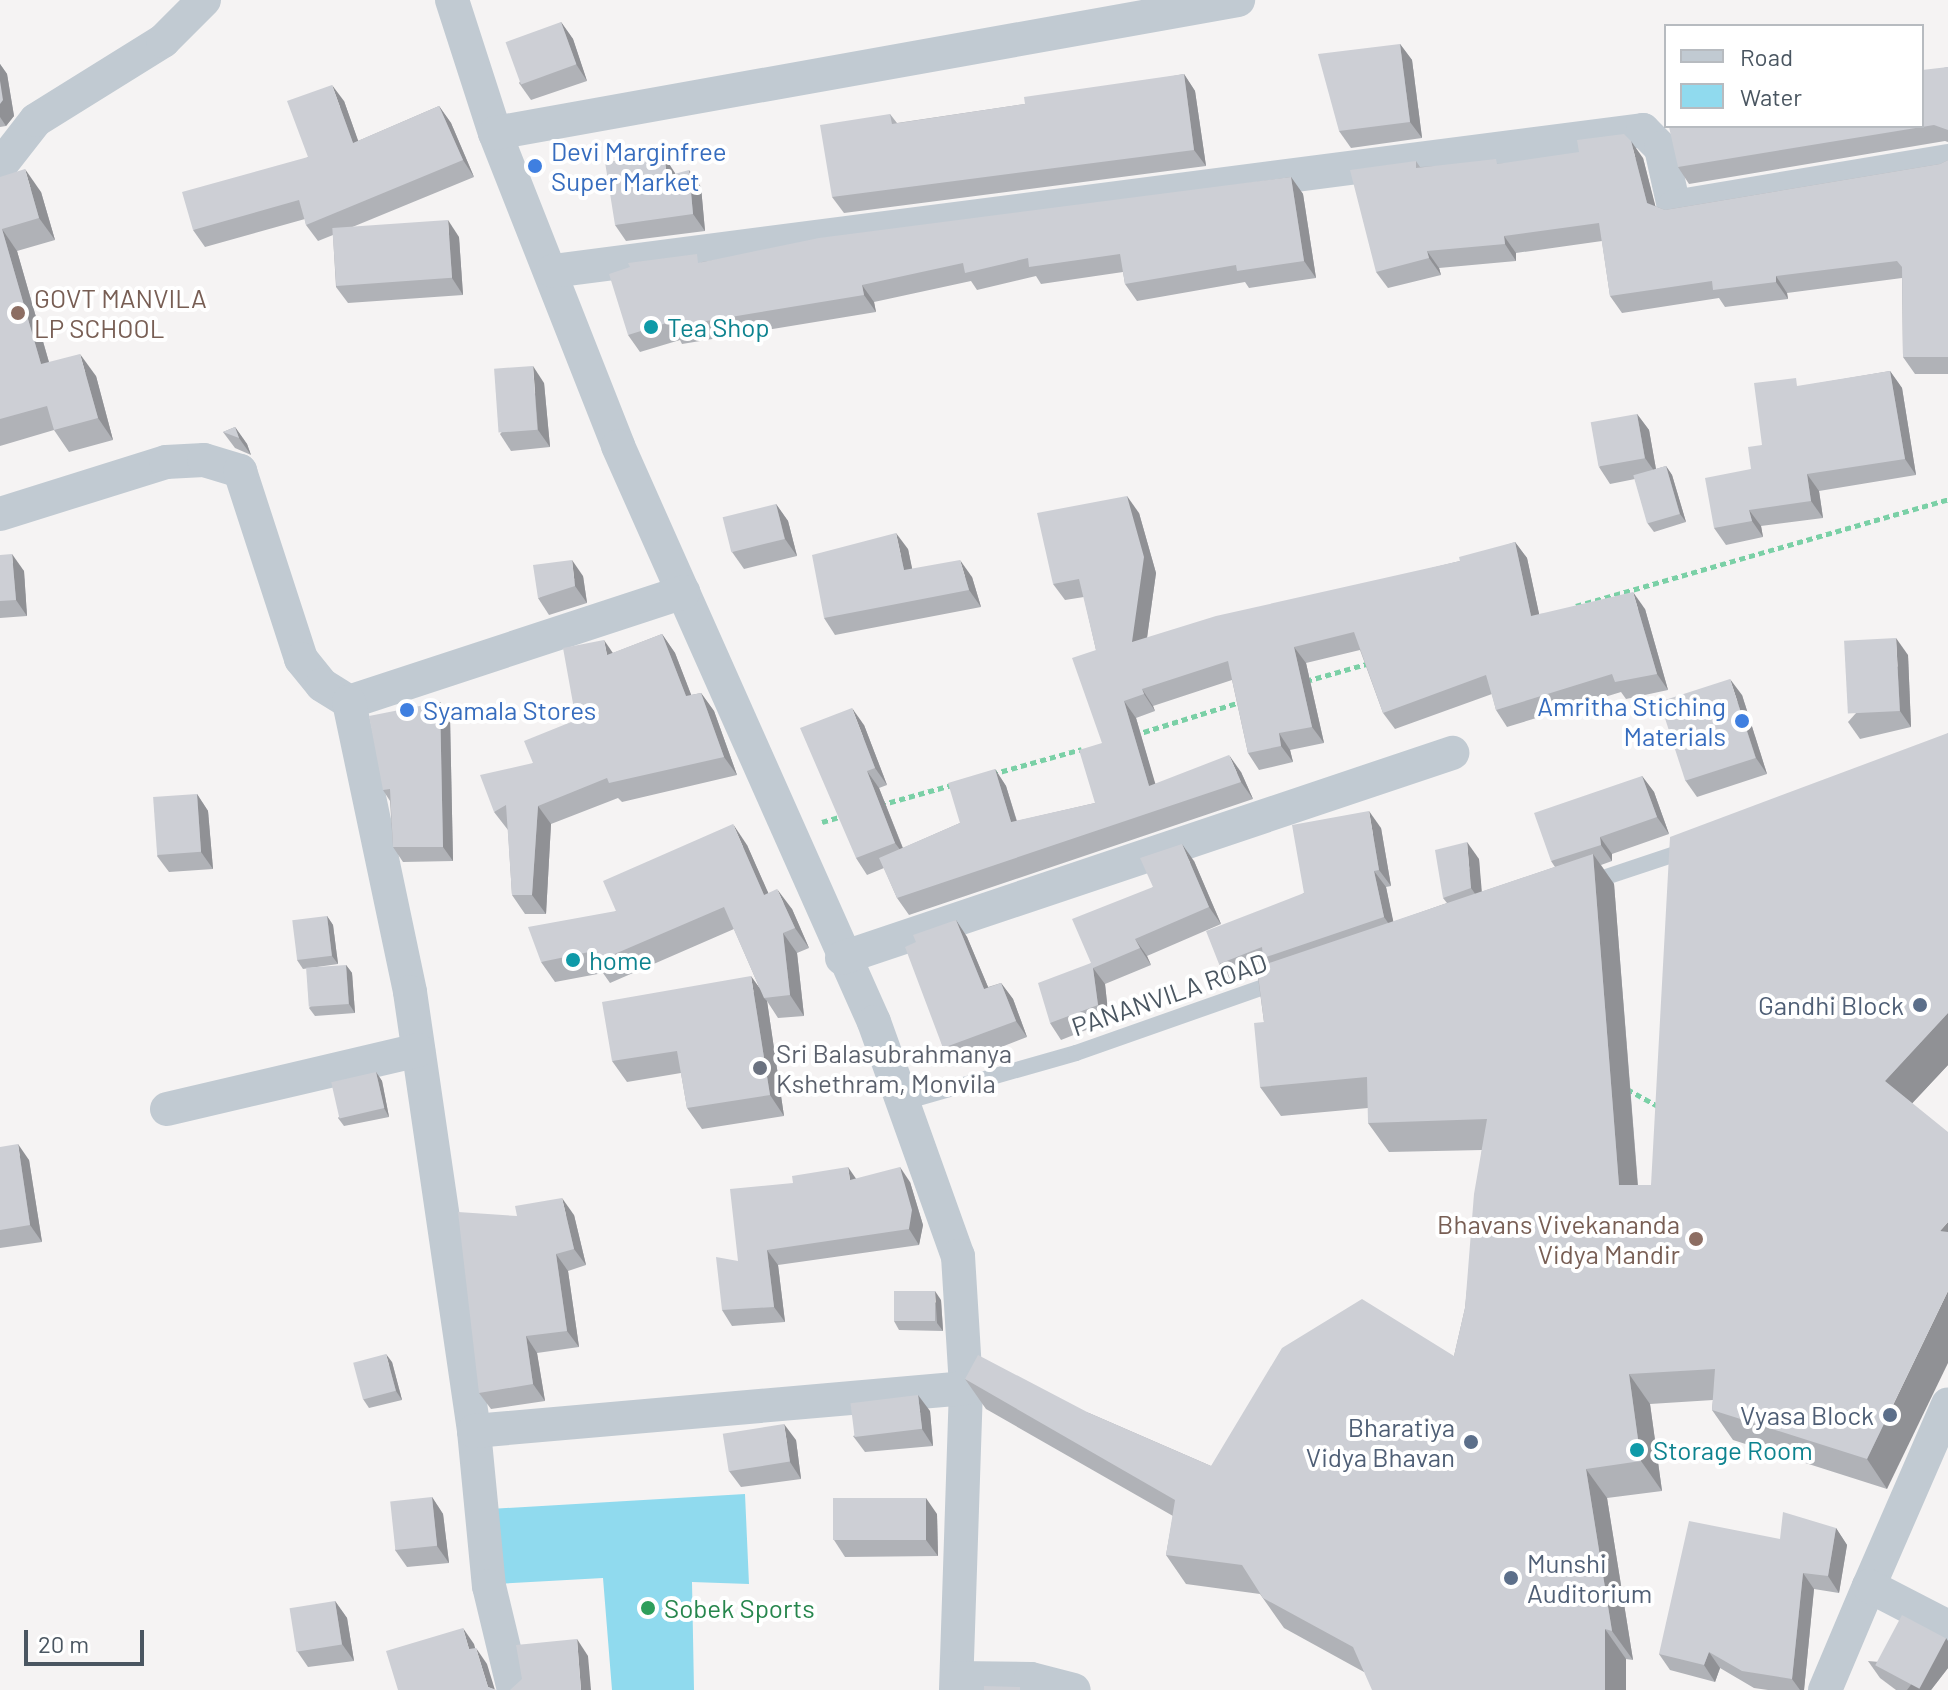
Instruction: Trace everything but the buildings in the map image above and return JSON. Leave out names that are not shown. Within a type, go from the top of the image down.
[{"type":"street","points":[[0,166],[36,120],[163,41],[204,0]]},
{"type":"street","points":[[452,0],[495,133],[553,271],[618,446],[904,1102],[958,1256],[966,1388],[956,1684],[1031,1679],[1074,1690]]},
{"type":"street","points":[[495,133],[1238,0]]},
{"type":"street","points":[[553,271],[1643,130],[1661,148],[1674,207],[1948,161]]},
{"type":"street","points":[[0,514],[166,462],[204,460],[240,471],[301,659],[322,685],[349,702],[418,1050],[474,1431],[489,1586],[514,1690]]},
{"type":"street","points":[[349,702],[683,592]]},
{"type":"street","points":[[842,958],[1452,753]]},
{"type":"street","points":[[167,1109],[418,1050]]},
{"type":"street","points":[[474,1431],[966,1388]]},
{"type":"street","points":[[1825,1690],[1948,1404]]},
{"type":"street","points":[[1869,1586],[1948,1627]]},
{"type":"lane","points":[[1567,890],[1698,846]]},
{"type":"lane","name":"PANANVILA ROAD","points":[[904,1102],[1076,1053],[1293,976]]},
{"type":"path","points":[[1570,607],[1948,499]]},
{"type":"path","points":[[1295,685],[1383,660]]},
{"type":"path","points":[[1128,737],[1250,699]]},
{"type":"path","points":[[975,778],[1097,745]]},
{"type":"path","points":[[874,807],[961,782]]},
{"type":"path","points":[[787,832],[859,811]]},
{"type":"path","points":[[1616,1082],[1668,1112]]},
{"type":"water","name":"Sobek Sports","points":[[745,1494],[749,1584],[692,1582],[694,1690],[612,1690],[603,1578],[495,1584],[490,1509]]},
{"type":"place","name":"Devi Marginfree Super Market","points":[[535,166]]},
{"type":"place","name":"GOVT MANVILA LP SCHOOL","points":[[18,313]]},
{"type":"place","name":"Tea Shop","points":[[651,327]]},
{"type":"place","name":"Syamala Stores","points":[[407,710]]},
{"type":"place","name":"Amritha Stiching Materials","points":[[1742,721]]},
{"type":"place","name":"home","points":[[573,960]]},
{"type":"place","name":"Gandhi Block","points":[[1920,1005]]},
{"type":"place","name":"Sri Balasubrahmanya Kshethram, Monvila","points":[[760,1068]]},
{"type":"place","name":"Bhavans Vivekananda Vidya Mandir","points":[[1696,1239]]},
{"type":"place","name":"Vyasa Block","points":[[1890,1415]]},
{"type":"place","name":"Bharatiya Vidya Bhavan","points":[[1471,1442]]},
{"type":"place","name":"Storage Room","points":[[1637,1450]]},
{"type":"place","name":"Munshi Auditorium","points":[[1511,1578]]},
{"type":"place","name":"Sobek Sports","points":[[648,1608]]}]
